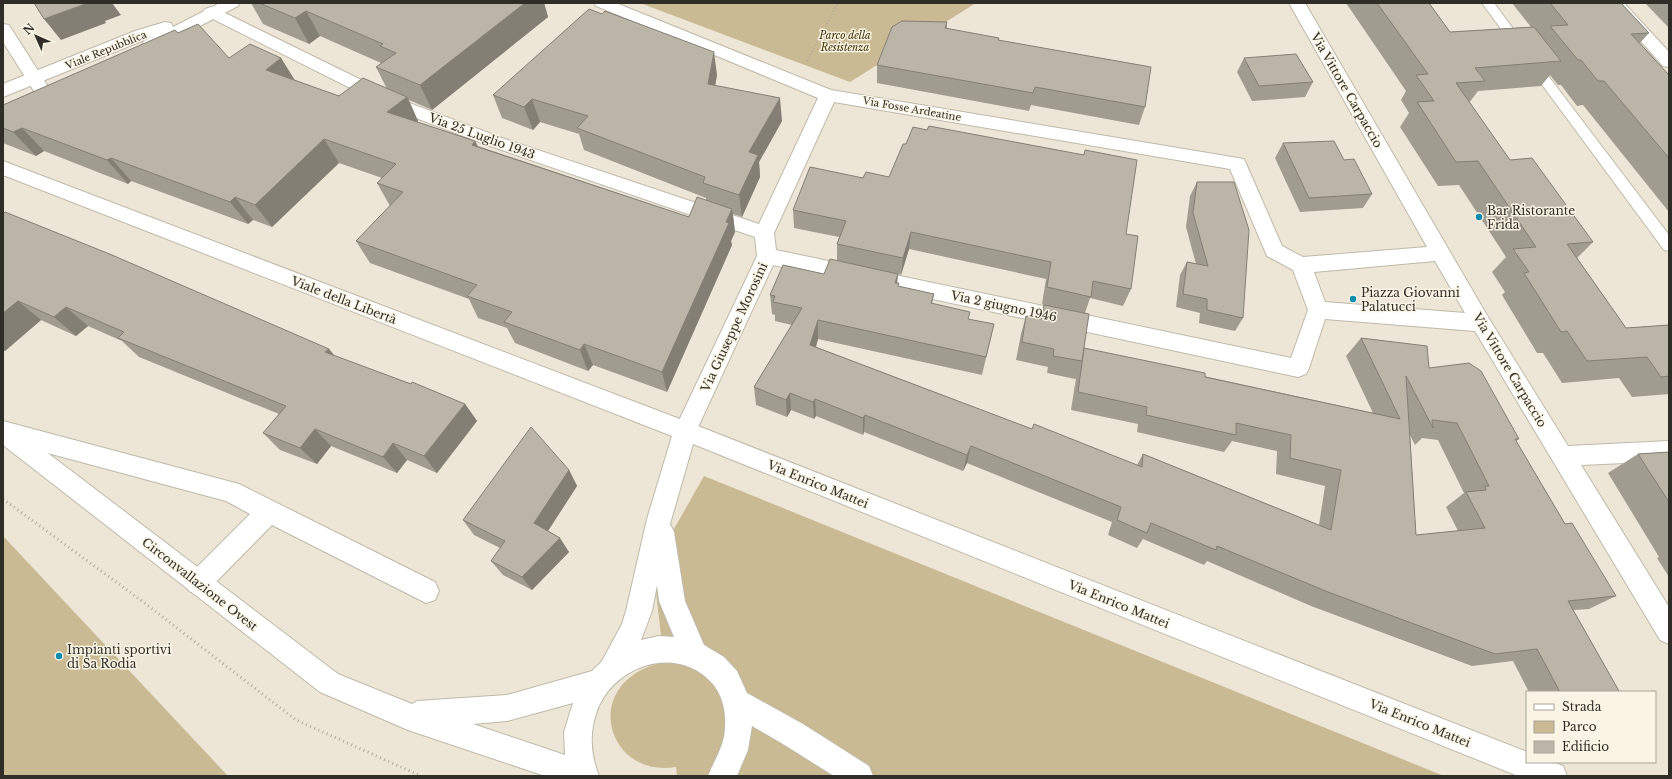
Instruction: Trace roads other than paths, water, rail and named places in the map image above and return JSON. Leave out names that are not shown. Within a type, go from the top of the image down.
[{"type":"street","name":"Viale Repubblica","points":[[3,91],[38,85],[149,45],[232,3]]},
{"type":"street","name":"Via Fosse Ardeatine","points":[[602,3],[828,95],[1238,164],[1274,251],[1301,265]]},
{"type":"street","name":"Via Vittore Carpaccio","points":[[1297,3],[1481,323],[1669,631]]},
{"type":"street","points":[[1615,3],[1669,62]]},
{"type":"street","name":"Via 25 Luglio 1943","points":[[212,12],[405,107],[496,142],[764,233]]},
{"type":"street","points":[[3,29],[38,85]]},
{"type":"street","name":"Viale Repubblica","points":[[3,107],[38,85]]},
{"type":"street","points":[[764,233],[828,95]]},
{"type":"street","name":"Viale della Libertà","points":[[3,168],[685,431]]},
{"type":"street","name":"Via Giuseppe Morosini","points":[[605,676],[633,628],[639,611],[660,519],[685,431],[768,256],[764,233]]},
{"type":"street","points":[[1441,253],[1301,265],[1318,310],[1481,323]]},
{"type":"street","name":"Via 2 giugno 1946","points":[[768,256],[1298,368],[1318,310]]},
{"type":"street","name":"Via Enrico Mattei","points":[[685,431],[1553,776]]},
{"type":"street","points":[[3,432],[231,492],[426,591]]},
{"type":"street","name":"Circonvallazione Ovest","points":[[3,432],[328,683],[408,716],[585,776]]},
{"type":"street","points":[[1562,456],[1669,451]]},
{"type":"street","points":[[198,583],[269,511]]},
{"type":"street","name":"Via Giuseppe Morosini","points":[[660,519],[672,601],[694,653]]},
{"type":"street","points":[[585,776],[578,756],[577,736],[583,710],[588,698],[605,676],[626,658],[643,651],[660,648],[678,649],[694,653],[709,661],[721,672],[731,686],[736,702],[739,720],[738,739],[731,759],[722,776]]},
{"type":"street","name":"Circonvallazione Ovest","points":[[408,716],[507,708],[605,676]]},
{"type":"street","points":[[736,702],[794,734],[859,776]]},
{"type":"lane","points":[[1488,3],[1669,246]]},
{"type":"place","name":"Bar Ristorante Frida","points":[[1479,217]]},
{"type":"place","name":"Piazza Giovanni Palatucci","points":[[1353,299]]},
{"type":"place","name":"Impianti sportivi di Sa Rodia","points":[[59,656]]},
{"type":"park label","name":"Parco della Resistenza","points":[[845,40]]}]
